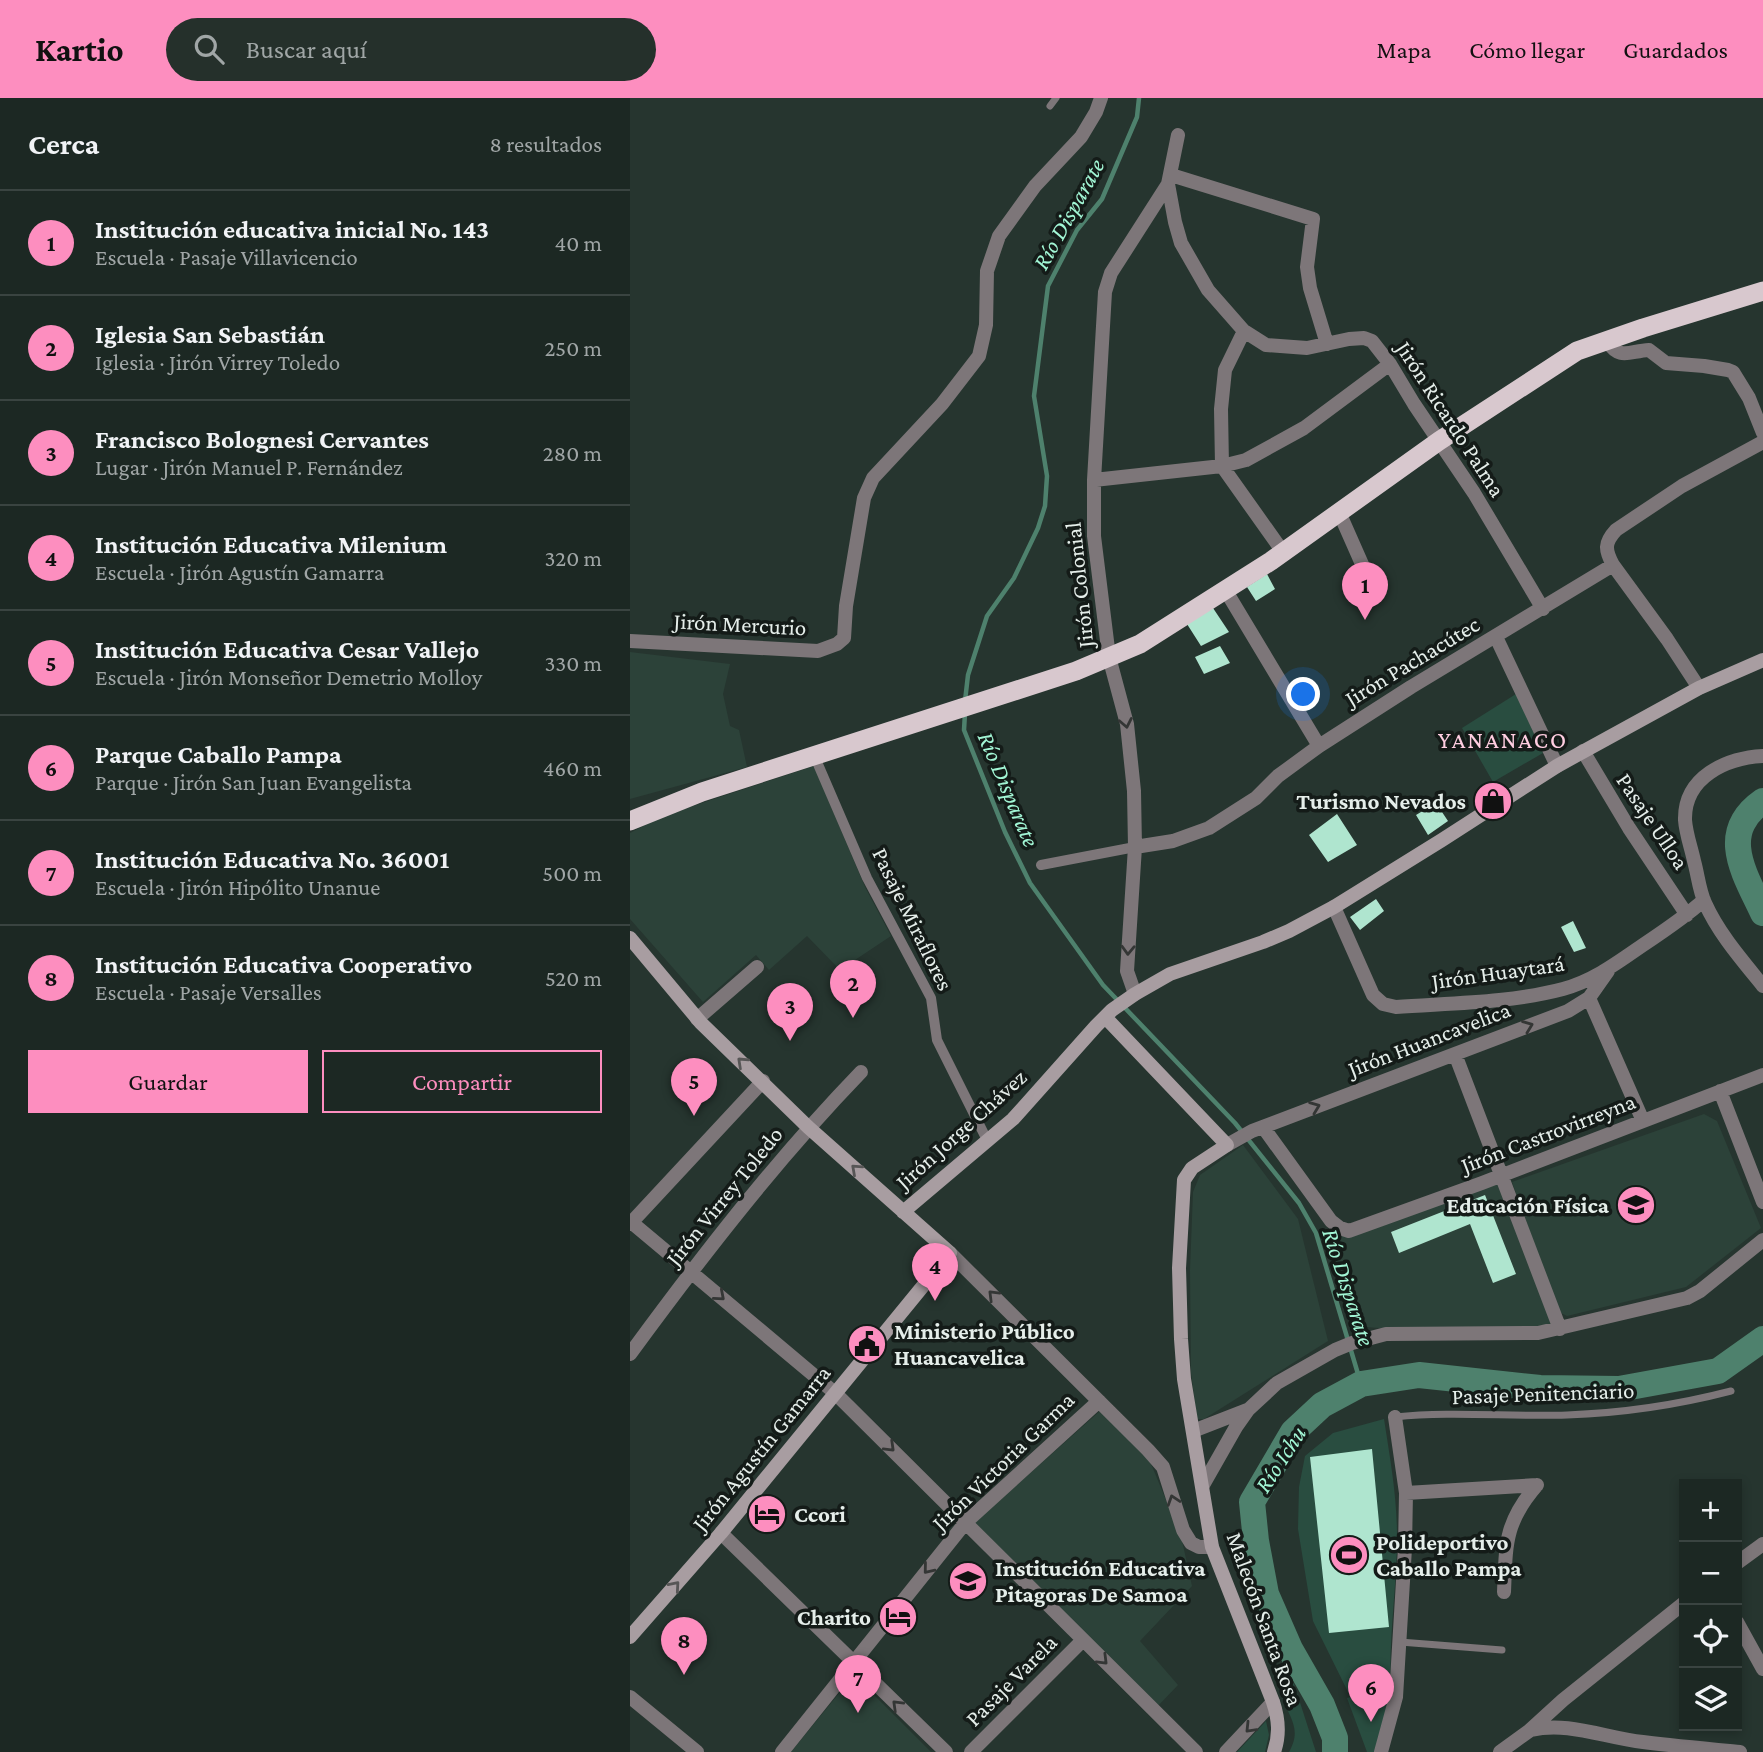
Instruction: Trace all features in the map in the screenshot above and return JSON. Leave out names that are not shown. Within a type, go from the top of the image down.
[{"type":"highway","points":[[630,821],[702,792],[940,713],[997,697],[1140,645],[1226,591],[1439,441],[1577,351],[1763,291]]},
{"type":"main road","name":"Jirón Jorge Chávez","points":[[904,1212],[1030,1102],[1108,1013],[1133,996],[1170,974],[1263,942],[1334,906],[1583,751],[1699,688],[1763,660]]},
{"type":"main road","points":[[630,938],[697,1019],[808,1127],[950,1253]]},
{"type":"main road","points":[[1108,1013],[1245,1135]]},
{"type":"main road","name":"Malecón Santa Rosa","points":[[1245,1135],[1192,1168],[1184,1180],[1179,1268],[1181,1339],[1184,1379],[1212,1547],[1273,1702],[1278,1719],[1275,1752]]},
{"type":"main road","name":"Jirón Agustín Gamarra","points":[[633,1627],[721,1533],[950,1253]]},
{"type":"street","name":"Jirón Mercurio","points":[[630,641],[818,651],[837,644],[844,638],[846,606],[864,498],[873,478],[942,404],[979,356],[986,325],[987,271],[999,236],[1035,186],[1081,137],[1101,98]]},
{"type":"street","name":"Jirón Ricardo Palma","points":[[1178,135],[1169,180],[1175,222],[1181,243],[1208,290],[1244,331],[1266,345],[1307,348],[1364,338],[1373,341],[1474,493],[1542,609]]},
{"type":"street","points":[[1169,180],[1313,219],[1307,267],[1310,288],[1327,344]]},
{"type":"street","name":"Jirón Colonial","points":[[1133,996],[1127,971],[1135,847],[1134,791],[1127,724],[1109,657],[1094,536],[1094,480],[1105,292],[1111,273],[1169,180]]},
{"type":"street","points":[[1244,331],[1225,370],[1221,409],[1222,466],[1283,552]]},
{"type":"street","points":[[1607,341],[1614,351],[1621,354],[1649,350],[1666,363],[1728,370],[1736,376],[1749,398],[1763,433]]},
{"type":"street","points":[[1094,480],[1222,466],[1247,460],[1304,428],[1390,364]]},
{"type":"street","points":[[1699,688],[1613,565],[1606,551],[1607,540],[1616,530],[1682,486],[1763,442]]},
{"type":"street","points":[[1339,512],[1369,580]]},
{"type":"street","name":"Jirón Pachacútec","points":[[1041,865],[1173,841],[1209,828],[1256,797],[1278,776],[1319,746],[1613,565]]},
{"type":"street","points":[[1226,591],[1319,746]]},
{"type":"street","points":[[1496,637],[1557,766]]},
{"type":"street","name":"Pasaje Ulloa","points":[[1583,751],[1616,807],[1687,915]]},
{"type":"street","name":"Pasaje Miraflores","points":[[814,755],[867,878],[931,998],[937,1040],[987,1140]]},
{"type":"street","points":[[1763,756],[1720,766],[1706,774],[1695,785],[1685,816],[1686,831],[1704,900],[1724,937],[1763,986]]},
{"type":"street","name":"Jirón Huaytará","points":[[1334,906],[1373,995],[1383,1004],[1396,1007],[1505,999],[1562,990],[1609,970],[1704,900]]},
{"type":"street","points":[[697,1019],[757,967]]},
{"type":"street","name":"Jirón Huancavelica","points":[[1245,1135],[1568,1011],[1589,998],[1609,970]]},
{"type":"street","points":[[1589,998],[1643,1121]]},
{"type":"street","points":[[1455,1054],[1560,1329]]},
{"type":"street","name":"Jirón Virrey Toledo","points":[[630,1354],[692,1271],[808,1127],[861,1073]]},
{"type":"street","name":"Jirón Castrovirreyna","points":[[1245,1135],[1331,1221],[1349,1231],[1763,1075]]},
{"type":"street","points":[[763,1081],[630,1222],[692,1271],[835,1394],[1196,1752]]},
{"type":"street","points":[[1720,1091],[1763,1202]]},
{"type":"street","points":[[1203,1485],[1248,1410],[1277,1383],[1335,1350],[1386,1334],[1538,1333],[1687,1298],[1700,1291],[1763,1240]]},
{"type":"street","points":[[950,1253],[1148,1450],[1163,1467],[1183,1530],[1191,1543],[1199,1547],[1212,1547]]},
{"type":"street","name":"Jirón Victoria Garma","points":[[782,1752],[966,1522],[1099,1401]]},
{"type":"street","points":[[1193,1432],[1248,1410]]},
{"type":"street","points":[[1381,1752],[1396,1697],[1406,1493],[1395,1417]]},
{"type":"street","points":[[1406,1493],[1537,1485],[1522,1502],[1506,1539],[1504,1592]]},
{"type":"street","points":[[721,1533],[946,1752]]},
{"type":"street","points":[[1742,1559],[1763,1544]]},
{"type":"street","points":[[1500,1752],[1682,1605]]},
{"type":"street","points":[[1742,1631],[1763,1669]]},
{"type":"street","name":"Pasaje Varela","points":[[971,1752],[1083,1640]]},
{"type":"street","points":[[630,1697],[696,1752]]},
{"type":"street","points":[[1226,1752],[1273,1702]]},
{"type":"street","points":[[1529,1731],[1548,1726],[1640,1742],[1740,1752]]},
{"type":"lane","points":[[1050,106],[1056,98]]},
{"type":"lane","name":"Pasaje Penitenciario","points":[[1395,1417],[1422,1414],[1565,1415],[1631,1412],[1731,1391]]},
{"type":"lane","points":[[1399,1642],[1502,1650]]},
{"type":"shaded area","points":[[630,652],[730,664],[723,694],[730,726],[739,730],[747,767],[630,799]]},
{"type":"shaded area","points":[[1516,694],[1543,753],[1493,782],[1462,728]]},
{"type":"shaded area","points":[[814,766],[865,887],[891,936],[840,970],[807,936],[769,970],[756,955],[703,1002],[630,919],[630,833],[662,816]]},
{"type":"shaded area","name":"Educación Física","points":[[1704,1114],[1717,1121],[1761,1228],[1686,1287],[1567,1316],[1559,1312],[1512,1182]]},
{"type":"shaded area","points":[[1243,1145],[1298,1219],[1328,1341],[1204,1419],[1197,1419],[1191,1372],[1190,1270],[1193,1192],[1200,1175]]},
{"type":"shaded area","points":[[1502,1175],[1558,1324],[1453,1334],[1366,1327],[1359,1324],[1328,1240]]},
{"type":"shaded area","points":[[1100,1411],[1149,1459],[1181,1536],[1192,1586],[1140,1641],[1178,1685],[1156,1708],[973,1524]]},
{"type":"shaded area","name":"Polideportivo Caballo Pampa","points":[[1384,1419],[1397,1521],[1391,1692],[1349,1694],[1313,1621],[1298,1529],[1299,1487],[1305,1456],[1333,1433]]},
{"type":"shaded area","points":[[1280,1673],[1289,1677],[1294,1684],[1316,1752],[1289,1752],[1295,1730],[1282,1697]]},
{"type":"shaded area","points":[[854,1675],[931,1752],[791,1752]]},
{"type":"shaded area","points":[[1363,1694],[1390,1697],[1376,1752],[1367,1752],[1347,1698]]},
{"type":"shaded area","points":[[1266,1721],[1269,1735],[1265,1752],[1237,1752]]},
{"type":"building","points":[[1267,574],[1275,589],[1256,601],[1247,587]]},
{"type":"building","points":[[1213,608],[1229,632],[1201,646],[1187,624]]},
{"type":"building","points":[[1220,646],[1230,663],[1204,674],[1195,657]]},
{"type":"building","points":[[1436,803],[1448,821],[1428,835],[1416,815]]},
{"type":"building","points":[[1337,814],[1357,845],[1328,862],[1309,835]]},
{"type":"building","points":[[1376,899],[1384,911],[1360,930],[1350,917]]},
{"type":"building","points":[[1573,921],[1586,948],[1574,952],[1561,927]]},
{"type":"building","points":[[1485,1195],[1516,1274],[1493,1283],[1470,1224],[1399,1253],[1391,1232]]},
{"type":"building","points":[[1372,1449],[1389,1627],[1329,1633],[1310,1457]]},
{"type":"waterway","name":"Río Disparate","points":[[965,701],[968,675],[987,616],[1014,578],[1038,528],[1045,506],[1047,476],[1034,396],[1048,286],[1077,230],[1102,199],[1137,117],[1139,98]]},
{"type":"waterway","name":"Río Disparate","points":[[965,713],[964,730],[1005,832],[1030,883],[1103,985],[1235,1123],[1299,1203],[1316,1233],[1361,1384]]},
{"type":"waterway","name":"Río Ichu","points":[[1763,801],[1749,813],[1741,827],[1738,840],[1743,869],[1763,913]]},
{"type":"waterway","name":"Río Ichu","points":[[1335,1752],[1335,1738],[1322,1705],[1290,1649],[1266,1594],[1256,1541],[1252,1502],[1293,1432],[1322,1405],[1361,1384],[1419,1375],[1540,1388],[1619,1389],[1718,1371],[1763,1339]]},
{"type":"place","name":"Institución educativa inicial No. 143","points":[[1365,620]]},
{"type":"place","name":"Turismo Nevados","points":[[1493,801]]},
{"type":"place","name":"Iglesia San Sebastián","points":[[853,1018]]},
{"type":"place","name":"Francisco Bolognesi Cervantes","points":[[790,1041]]},
{"type":"place","name":"Institución Educativa Cesar Vallejo","points":[[694,1116]]},
{"type":"place","name":"Educación Física","points":[[1636,1205]]},
{"type":"place","name":"Institución Educativa Milenium","points":[[935,1301]]},
{"type":"place","name":"Ministerio Público Huancavelica","points":[[867,1344]]},
{"type":"place","name":"Ccori","points":[[767,1514]]},
{"type":"place","name":"Polideportivo Caballo Pampa","points":[[1349,1555]]},
{"type":"place","name":"Institución Educativa Pitagoras De Samoa","points":[[968,1581]]},
{"type":"place","name":"Charito","points":[[898,1617]]},
{"type":"place","name":"Institución Educativa Cooperativo","points":[[684,1675]]},
{"type":"place","name":"Institución Educativa No. 36001","points":[[858,1713]]},
{"type":"place","name":"Parque Caballo Pampa","points":[[1371,1722]]},
{"type":"district","name":"YANANACO","points":[[1503,739]]}]
